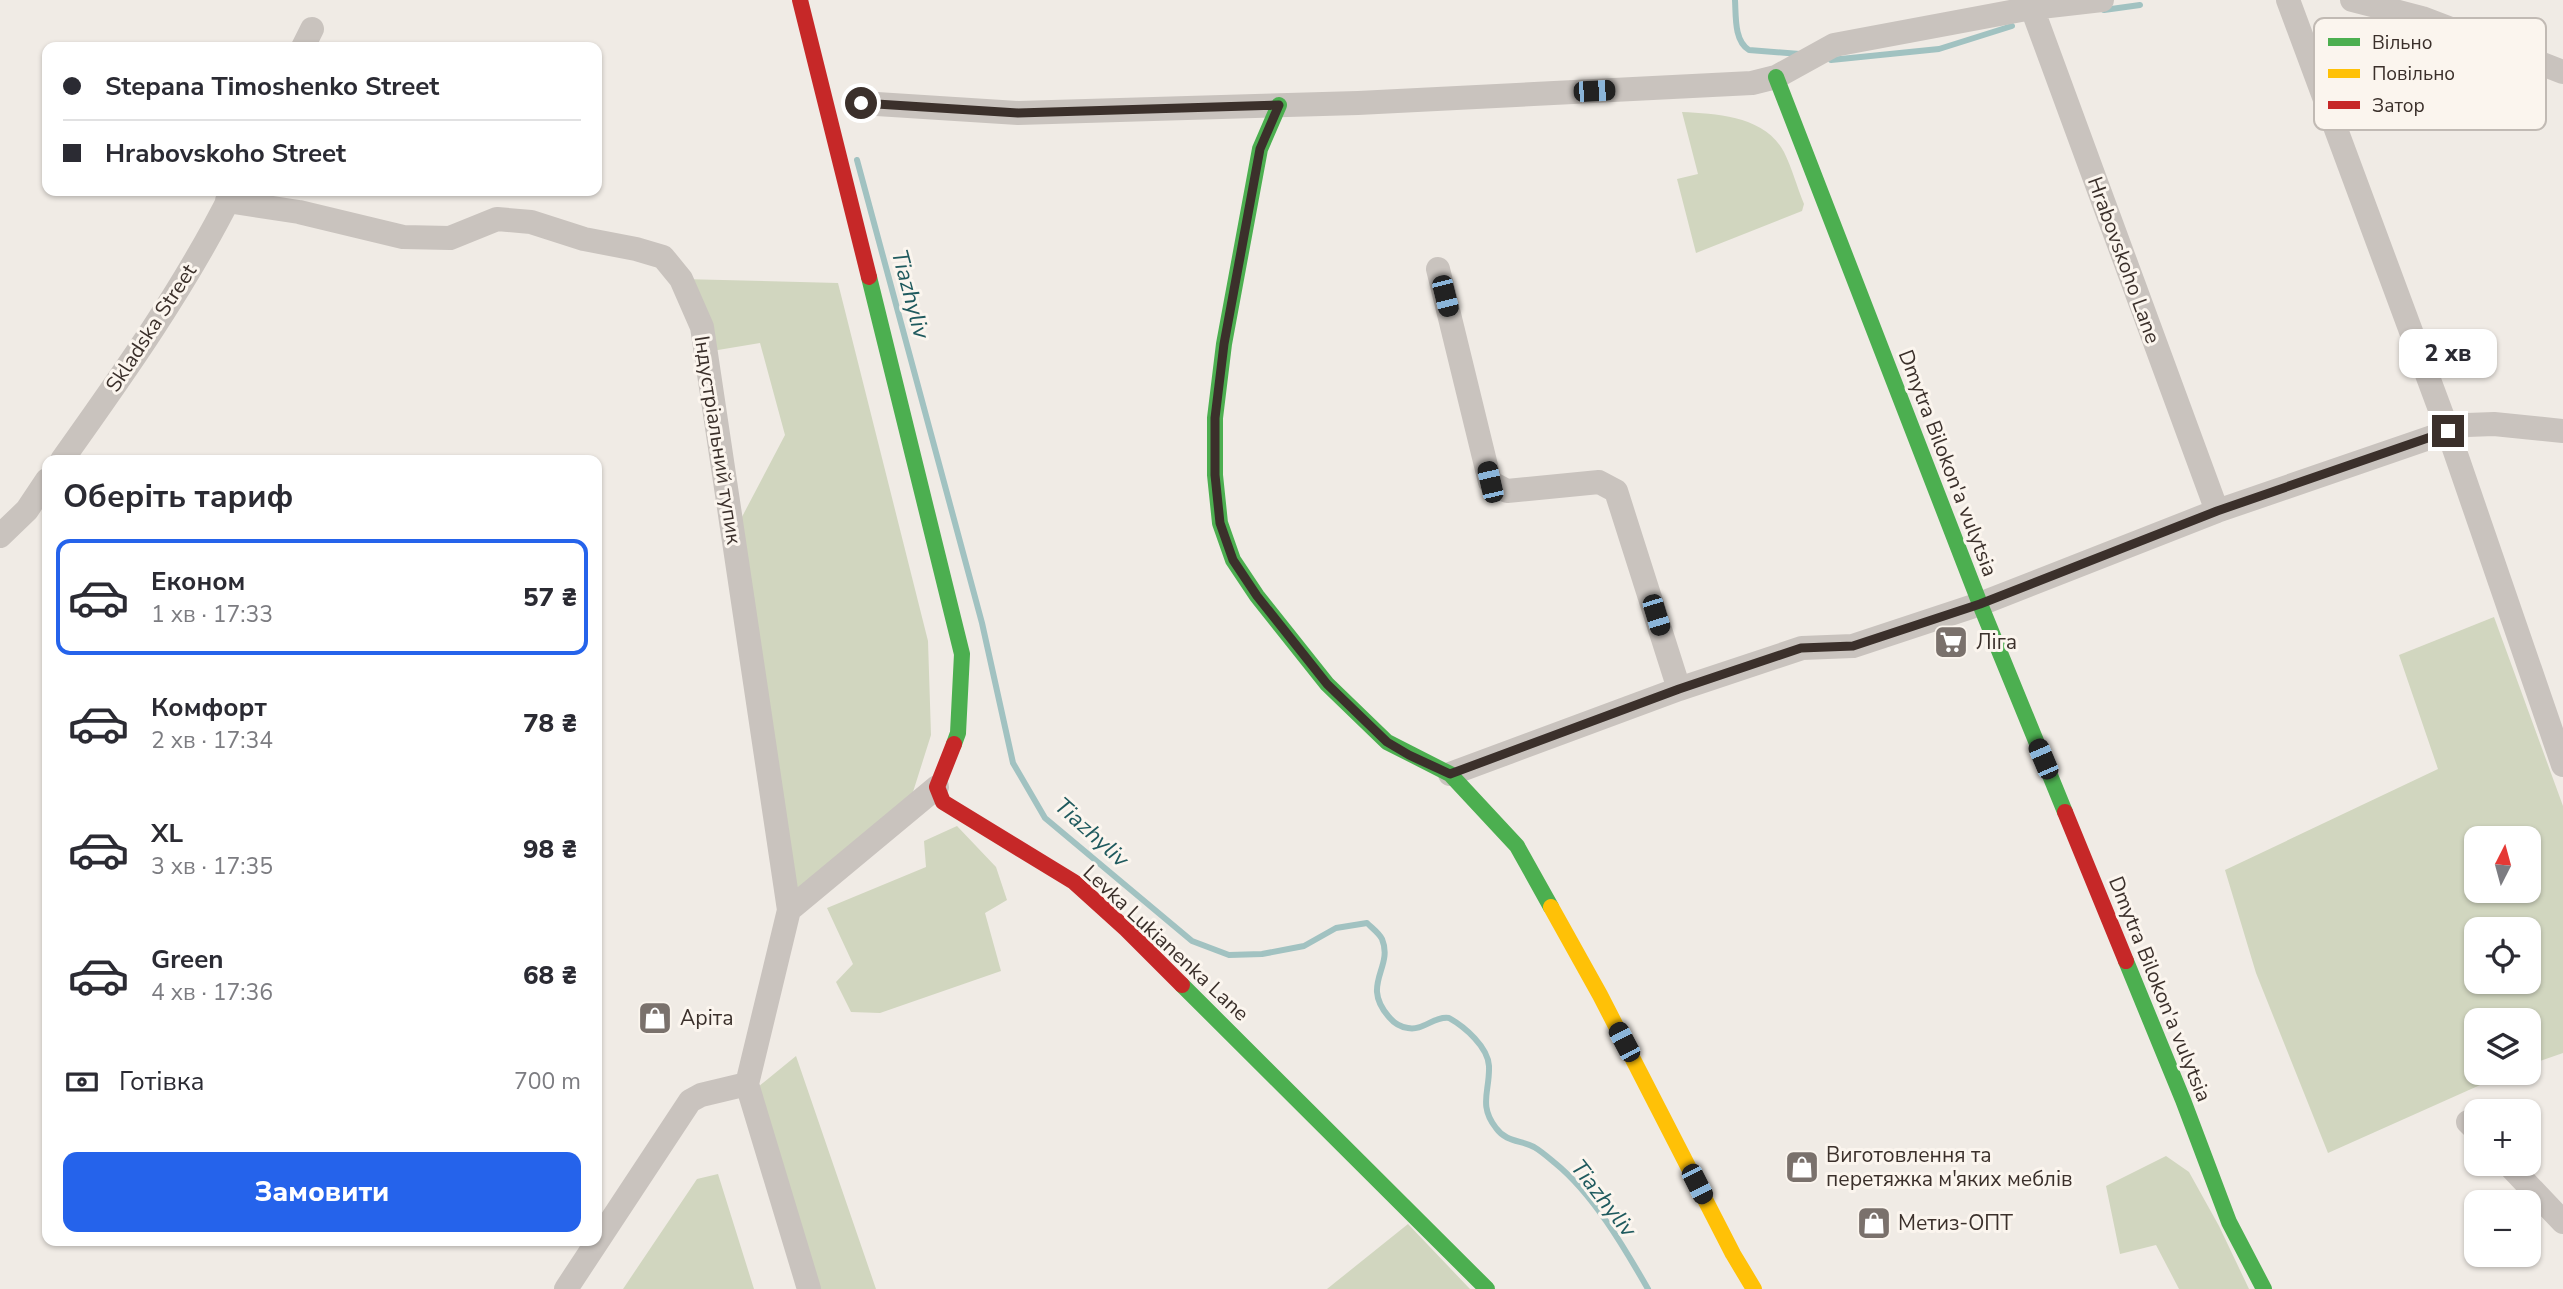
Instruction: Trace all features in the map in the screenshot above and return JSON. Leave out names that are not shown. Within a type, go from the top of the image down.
[{"type":"street","points":[[800,0],[962,654],[958,733],[937,787],[789,910],[747,1084],[809,1289]]},
{"type":"street","points":[[861,103],[1018,113],[1279,105],[1752,83],[1776,77],[1833,46],[2032,8],[2102,0]]},
{"type":"street","points":[[2288,0],[2314,70]]},
{"type":"street","points":[[2352,0],[2421,18]]},
{"type":"street","name":"Hrabovskoho Lane","points":[[2032,8],[2217,511]]},
{"type":"street","points":[[2546,66],[2563,72]]},
{"type":"street","name":"Dmytra Bilokon'a vulytsia","points":[[1776,77],[1980,604],[2183,1100],[2229,1222],[2264,1289]]},
{"type":"street","points":[[1279,105],[1260,149],[1224,344],[1215,418],[1215,475],[1220,523],[1233,560],[1257,596],[1327,684],[1387,742],[1450,774],[1517,846],[1600,995],[1733,1254],[1754,1289]]},
{"type":"street","points":[[2336,130],[2448,431],[2563,765]]},
{"type":"street","name":"Skladska Street","points":[[66,455],[145,344],[183,283],[230,196]]},
{"type":"street","name":"Індустріальний тупик","points":[[230,196],[403,237],[450,238],[497,219],[531,222],[584,239],[663,257],[681,279],[702,327],[789,910]]},
{"type":"street","points":[[1438,269],[1490,482],[1507,491],[1599,482],[1616,491],[1679,689]]},
{"type":"street","points":[[1450,774],[1679,689],[1801,648],[1853,646],[1980,604],[2217,511],[2467,425],[2494,424],[2563,431]]},
{"type":"street","points":[[0,536],[27,510],[42,488]]},
{"type":"street","name":"Levka Lukianenka Lane","points":[[937,787],[943,802],[1074,882],[1126,929],[1486,1289]]},
{"type":"street","points":[[602,1234],[690,1101],[701,1095],[747,1084]]},
{"type":"street","points":[[2519,1176],[2563,1222]]},
{"type":"street","points":[[566,1289],[594,1246]]},
{"type":"green space","points":[[1682,112],[1739,119],[1753,124],[1776,140],[1787,158],[1804,204],[1802,211],[1696,253],[1677,179],[1698,174]]},
{"type":"green space","points":[[681,279],[838,283],[928,641],[931,735],[907,811],[789,910],[733,534],[785,435],[760,343],[706,352]]},
{"type":"green space","points":[[2494,617],[2563,806],[2563,1053],[2541,1061],[2541,1008],[2464,1008],[2464,1085],[2480,1085],[2328,1153],[2256,973],[2225,870],[2438,769],[2399,655]]},
{"type":"green space","points":[[957,826],[996,867],[1007,900],[985,913],[1001,971],[880,1013],[851,1012],[836,982],[853,964],[827,908],[926,867],[924,841]]},
{"type":"green space","points":[[796,1056],[876,1289],[820,1289],[758,1087]]},
{"type":"green space","points":[[2166,1156],[2189,1172],[2249,1289],[2179,1289],[2156,1245],[2120,1254],[2106,1186]]},
{"type":"green space","points":[[718,1174],[754,1289],[623,1289],[697,1179]]},
{"type":"green space","points":[[1408,1224],[1470,1289],[1327,1289]]},
{"type":"waterway","points":[[1735,0],[1738,34],[1744,46],[1749,50],[1800,54]]},
{"type":"waterway","points":[[2104,10],[2140,5]]},
{"type":"waterway","points":[[1831,60],[1939,49],[2012,26]]},
{"type":"waterway","name":"Tiazhyliv","points":[[857,160],[982,623],[1013,763],[1045,818],[1192,941],[1229,955],[1262,954],[1304,946],[1336,928],[1367,923],[1381,937],[1385,949],[1377,995],[1389,1017],[1400,1026],[1413,1028],[1449,1018],[1475,1038],[1488,1059],[1486,1105],[1496,1128],[1509,1138],[1537,1149],[1569,1176],[1607,1222],[1648,1289]]},
{"type":"traffic: fast","points":[[1776,77],[1980,604],[2065,812]]},
{"type":"traffic: fast","points":[[1279,105],[1260,149],[1224,344],[1215,418],[1215,475],[1220,523],[1233,560],[1257,596],[1327,684],[1387,742],[1450,774],[1517,846],[1551,907]]},
{"type":"traffic: fast","points":[[869,277],[962,654],[958,733],[954,744]]},
{"type":"traffic: fast","points":[[2126,961],[2229,1222],[2264,1289]]},
{"type":"traffic: fast","points":[[1182,985],[1487,1289]]},
{"type":"traffic: slow","points":[[1551,907],[1600,995],[1733,1254],[1754,1289]]},
{"type":"traffic: jam","points":[[800,0],[869,277]]},
{"type":"traffic: jam","points":[[954,744],[937,787],[943,802],[1074,882],[1182,985]]},
{"type":"traffic: jam","points":[[2065,812],[2126,961]]},
{"type":"place","name":"Ліга","points":[[1951,642]]},
{"type":"place","name":"Аріта","points":[[655,1018]]},
{"type":"place","name":"Виготовлення та перетяжка м'яких меблів","points":[[1802,1167]]},
{"type":"place","name":"Метиз-ОПТ","points":[[1874,1223]]},
{"type":"route","points":[[861,103],[1018,113],[1279,105],[1260,149],[1224,344],[1215,418],[1215,475],[1220,523],[1233,560],[1257,596],[1327,684],[1387,742],[1450,774],[1679,689],[1801,648],[1853,646],[1980,604],[2217,511],[2448,431]]}]
